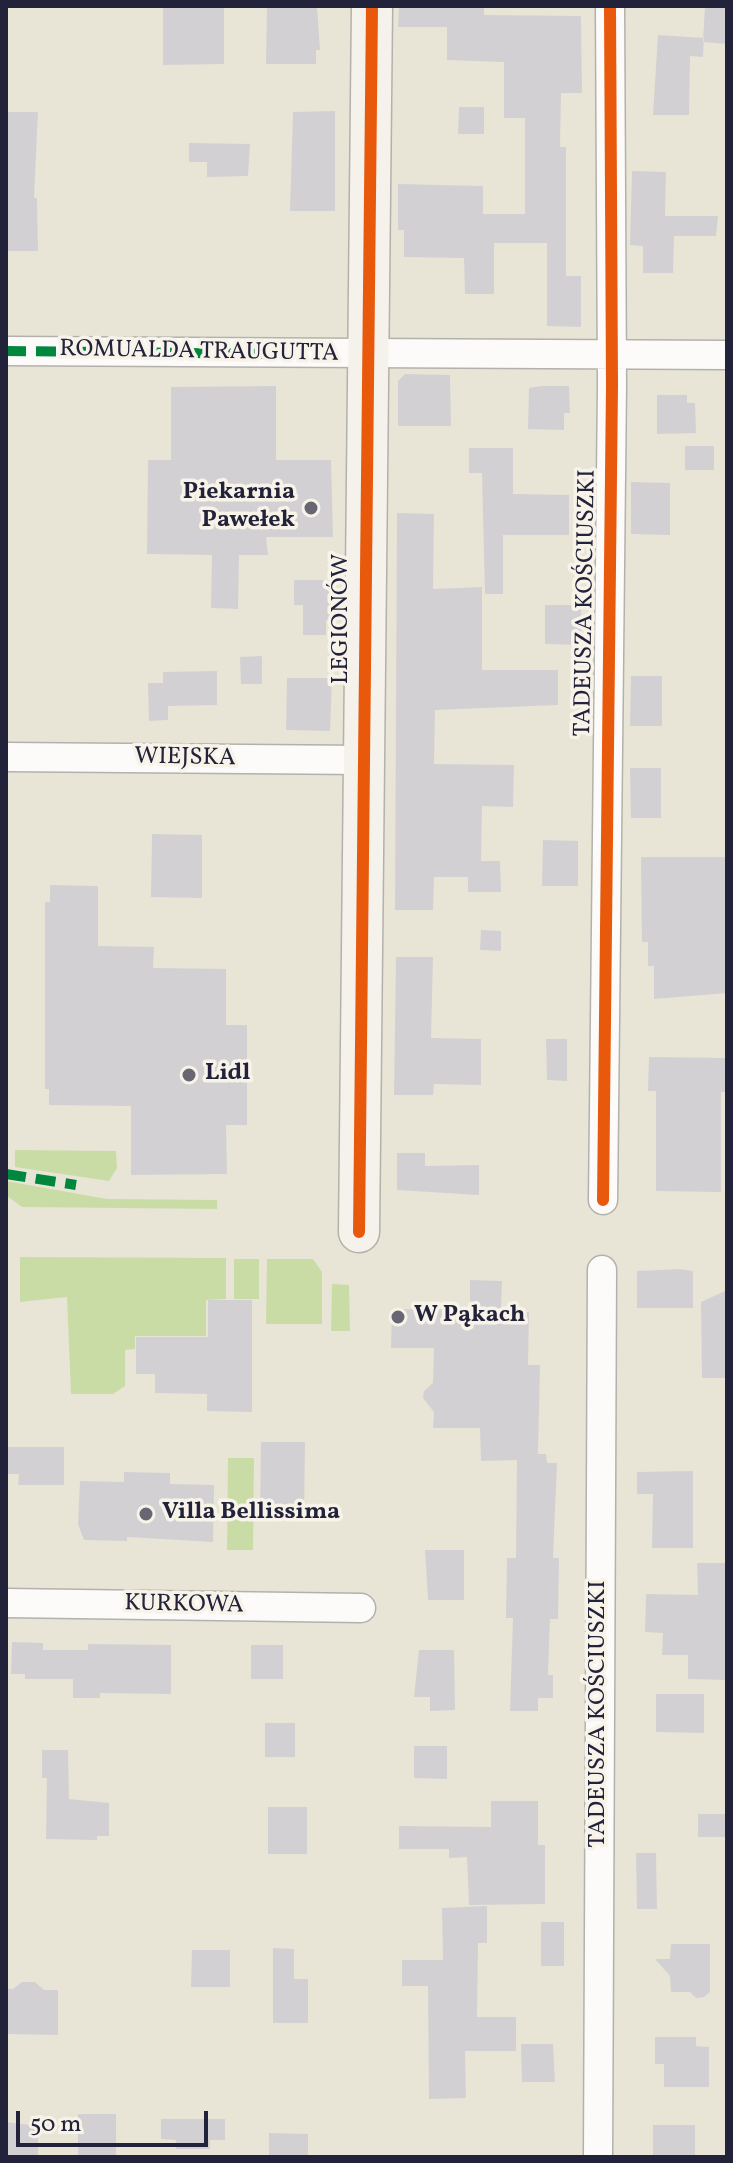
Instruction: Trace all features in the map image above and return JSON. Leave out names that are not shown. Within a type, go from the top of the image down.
[{"type":"street","name":"LEGIONÓW","points":[[359,1232],[372,6]]},
{"type":"street","name":"TADEUSZA KOŚCIUSZKI","points":[[603,1200],[611,355],[610,6]]},
{"type":"street","name":"ROMUALDA TRAUGUTTA","points":[[6,351],[727,355]]},
{"type":"street","name":"WIEJSKA","points":[[6,757],[364,760]]},
{"type":"street","name":"TADEUSZA KOŚCIUSZKI","points":[[598,2157],[602,1270]]},
{"type":"street","name":"KURKOWA","points":[[6,1603],[361,1608]]},
{"type":"green space","points":[[15,1150],[116,1151],[117,1168],[109,1181],[15,1167]]},
{"type":"green space","points":[[6,1181],[107,1199],[217,1200],[217,1209],[22,1207],[7,1196]]},
{"type":"green space","points":[[20,1257],[226,1258],[226,1299],[206,1300],[206,1336],[135,1336],[135,1349],[125,1350],[125,1386],[113,1394],[71,1394],[67,1297],[20,1302]]},
{"type":"green space","points":[[234,1259],[259,1259],[259,1299],[234,1299]]},
{"type":"green space","points":[[267,1259],[313,1259],[322,1272],[322,1324],[266,1324]]},
{"type":"green space","points":[[332,1284],[349,1285],[350,1331],[331,1331]]},
{"type":"green space","points":[[228,1458],[254,1458],[253,1550],[227,1550]]},
{"type":"building","points":[[163,6],[224,6],[224,64],[163,65]]},
{"type":"building","points":[[267,6],[317,6],[320,50],[316,50],[316,64],[266,64]]},
{"type":"building","points":[[399,6],[484,6],[484,15],[581,16],[582,93],[561,93],[560,147],[566,147],[566,276],[581,276],[581,327],[547,326],[547,243],[494,243],[494,294],[465,294],[464,258],[404,257],[404,230],[398,230],[398,184],[483,186],[483,214],[525,214],[525,118],[504,118],[504,62],[447,60],[447,27],[398,27]]},
{"type":"building","points":[[705,6],[724,7],[727,10],[727,44],[703,42]]},
{"type":"building","points":[[658,35],[704,38],[703,57],[690,56],[689,115],[653,115]]},
{"type":"building","points":[[459,107],[484,107],[484,134],[458,134]]},
{"type":"building","points":[[335,111],[335,211],[290,211],[293,112]]},
{"type":"building","points":[[6,112],[38,112],[34,198],[37,198],[38,251],[6,251]]},
{"type":"building","points":[[189,143],[250,144],[248,176],[207,177],[207,162],[189,162]]},
{"type":"building","points":[[632,171],[666,172],[665,216],[718,216],[716,236],[674,236],[673,273],[643,273],[643,246],[630,245]]},
{"type":"building","points":[[405,374],[450,375],[451,426],[398,426],[398,381]]},
{"type":"building","points":[[276,386],[276,460],[331,460],[333,537],[266,537],[268,555],[239,555],[238,609],[211,608],[212,555],[147,554],[148,460],[171,460],[171,387]]},
{"type":"building","points":[[569,386],[570,413],[564,413],[564,430],[528,429],[529,388]]},
{"type":"building","points":[[657,395],[687,395],[687,403],[695,403],[696,433],[657,434]]},
{"type":"building","points":[[685,446],[714,446],[714,470],[685,470]]},
{"type":"building","points":[[469,448],[513,448],[513,494],[569,495],[569,535],[503,535],[503,594],[485,594],[482,473],[469,473]]},
{"type":"building","points":[[631,482],[670,483],[670,535],[631,534]]},
{"type":"building","points":[[397,513],[434,514],[433,589],[482,587],[482,670],[558,670],[558,705],[435,710],[434,764],[514,765],[513,807],[482,806],[481,861],[500,861],[501,892],[468,892],[468,877],[434,877],[433,910],[395,910]]},
{"type":"building","points":[[294,580],[332,580],[332,620],[326,621],[326,635],[303,635],[303,605],[294,605]]},
{"type":"building","points":[[545,605],[581,605],[581,645],[545,644]]},
{"type":"building","points":[[262,656],[262,684],[241,684],[240,657]]},
{"type":"building","points":[[217,671],[217,705],[168,706],[168,720],[149,721],[148,683],[163,683],[163,672]]},
{"type":"building","points":[[631,676],[662,676],[662,726],[630,726]]},
{"type":"building","points":[[287,678],[332,678],[330,731],[286,730]]},
{"type":"building","points":[[630,768],[661,768],[661,818],[631,818]]},
{"type":"building","points":[[152,834],[202,835],[202,898],[151,897]]},
{"type":"building","points":[[543,840],[578,841],[578,886],[542,886]]},
{"type":"building","points":[[641,857],[727,857],[727,993],[654,999],[654,966],[648,966],[648,942],[642,942]]},
{"type":"building","points":[[50,885],[98,886],[98,946],[154,947],[153,968],[226,969],[226,1025],[247,1025],[247,1125],[226,1125],[227,1174],[131,1175],[131,1106],[49,1105],[49,1089],[45,1089],[45,902],[50,902]]},
{"type":"building","points":[[481,930],[501,931],[501,951],[480,950]]},
{"type":"building","points":[[396,957],[433,957],[431,1038],[481,1039],[481,1085],[434,1084],[433,1095],[394,1095]]},
{"type":"building","points":[[546,1039],[567,1039],[567,1081],[547,1080]]},
{"type":"building","points":[[649,1057],[727,1058],[727,1092],[721,1092],[721,1192],[656,1191],[656,1091],[648,1091]]},
{"type":"building","points":[[397,1153],[425,1153],[425,1166],[479,1165],[479,1195],[397,1190]]},
{"type":"building","points":[[637,1271],[693,1271],[693,1308],[637,1308]]},
{"type":"building","points":[[470,1280],[502,1281],[501,1312],[529,1312],[528,1365],[540,1365],[538,1454],[546,1454],[547,1463],[557,1463],[553,1558],[559,1558],[558,1619],[550,1619],[548,1675],[553,1675],[553,1698],[538,1698],[538,1711],[510,1711],[513,1618],[506,1618],[507,1558],[516,1558],[517,1460],[481,1461],[480,1428],[433,1428],[434,1412],[423,1398],[424,1391],[433,1383],[434,1348],[391,1348],[392,1309],[470,1310]]},
{"type":"building","points":[[727,1290],[727,1378],[702,1378],[701,1302]]},
{"type":"building","points":[[208,1300],[252,1300],[252,1412],[207,1411],[207,1394],[155,1393],[155,1374],[136,1374],[136,1337],[208,1337]]},
{"type":"building","points":[[261,1442],[305,1442],[304,1515],[260,1514]]},
{"type":"building","points":[[6,1447],[64,1447],[64,1485],[18,1485],[19,1474],[6,1474]]},
{"type":"building","points":[[693,1471],[693,1548],[652,1548],[653,1494],[637,1494],[637,1472]]},
{"type":"building","name":"Villa Bellissima","points":[[124,1472],[170,1473],[170,1484],[214,1485],[213,1542],[127,1537],[127,1541],[84,1540],[78,1524],[80,1481],[124,1482]]},
{"type":"building","points":[[425,1550],[464,1550],[464,1600],[428,1600]]},
{"type":"building","points":[[697,1563],[727,1563],[727,1680],[688,1679],[688,1655],[662,1655],[663,1633],[645,1632],[646,1594],[698,1595]]},
{"type":"building","points":[[12,1642],[43,1643],[43,1650],[88,1650],[88,1644],[171,1645],[171,1694],[100,1693],[100,1698],[73,1698],[73,1679],[25,1679],[25,1674],[11,1674]]},
{"type":"building","points":[[251,1645],[283,1645],[283,1679],[251,1679]]},
{"type":"building","points":[[419,1650],[454,1650],[455,1710],[430,1711],[430,1697],[414,1697]]},
{"type":"building","points":[[656,1694],[704,1694],[704,1733],[656,1732]]},
{"type":"building","points":[[265,1723],[295,1723],[295,1757],[265,1757]]},
{"type":"building","points":[[414,1746],[447,1746],[447,1779],[414,1778]]},
{"type":"building","points":[[42,1750],[68,1750],[69,1799],[109,1803],[109,1836],[97,1836],[97,1840],[46,1839],[47,1778],[42,1778]]},
{"type":"building","points":[[491,1801],[538,1801],[538,1845],[545,1845],[545,1904],[469,1905],[467,1857],[449,1858],[449,1849],[399,1849],[399,1826],[491,1827]]},
{"type":"building","points":[[268,1807],[307,1807],[307,1854],[268,1854]]},
{"type":"building","points":[[698,1814],[727,1814],[727,1837],[698,1837]]},
{"type":"building","points":[[636,1853],[656,1853],[657,1909],[637,1909]]},
{"type":"building","points":[[487,1906],[487,1943],[478,1943],[477,2017],[516,2017],[516,2051],[465,2051],[466,2098],[429,2099],[428,1986],[402,1986],[402,1960],[443,1960],[442,1908]]},
{"type":"building","points":[[541,1922],[564,1922],[564,1966],[541,1966]]},
{"type":"building","points":[[671,1944],[710,1944],[710,1992],[704,1997],[696,1998],[690,1992],[671,1992],[670,1976],[655,1959],[670,1959]]},
{"type":"building","points":[[273,1948],[294,1949],[294,1979],[308,1979],[308,2023],[273,2023]]},
{"type":"building","points":[[192,1950],[230,1950],[230,1987],[191,1987]]},
{"type":"building","points":[[22,1982],[35,1982],[44,1990],[58,1990],[58,2035],[6,2034],[6,1989],[13,1989]]},
{"type":"building","points":[[655,2037],[696,2037],[696,2046],[709,2047],[709,2087],[664,2087],[664,2064],[655,2064]]},
{"type":"building","points":[[521,2044],[553,2044],[555,2082],[522,2082]]},
{"type":"building","points":[[78,2114],[116,2114],[116,2157],[78,2157]]},
{"type":"building","points":[[161,2119],[225,2119],[225,2140],[210,2140],[210,2149],[176,2149],[176,2140],[161,2139]]},
{"type":"building","points":[[6,2122],[38,2126],[38,2157],[6,2157]]},
{"type":"building","points":[[653,2125],[695,2125],[695,2157],[653,2157]]},
{"type":"building","points":[[269,2133],[308,2134],[308,2157],[269,2157]]},
{"type":"marked path","points":[[6,351],[283,354]]},
{"type":"marked path","points":[[6,1174],[76,1185]]},
{"type":"cycle path","points":[[359,1232],[372,6]]},
{"type":"cycle path","points":[[603,1200],[612,385],[610,6]]},
{"type":"place","name":"Piekarnia Pawełek","points":[[311,508]]},
{"type":"place","name":"Lidl","points":[[189,1075]]},
{"type":"place","name":"W Pąkach","points":[[398,1317]]},
{"type":"place","name":"Villa Bellissima","points":[[146,1514]]}]
